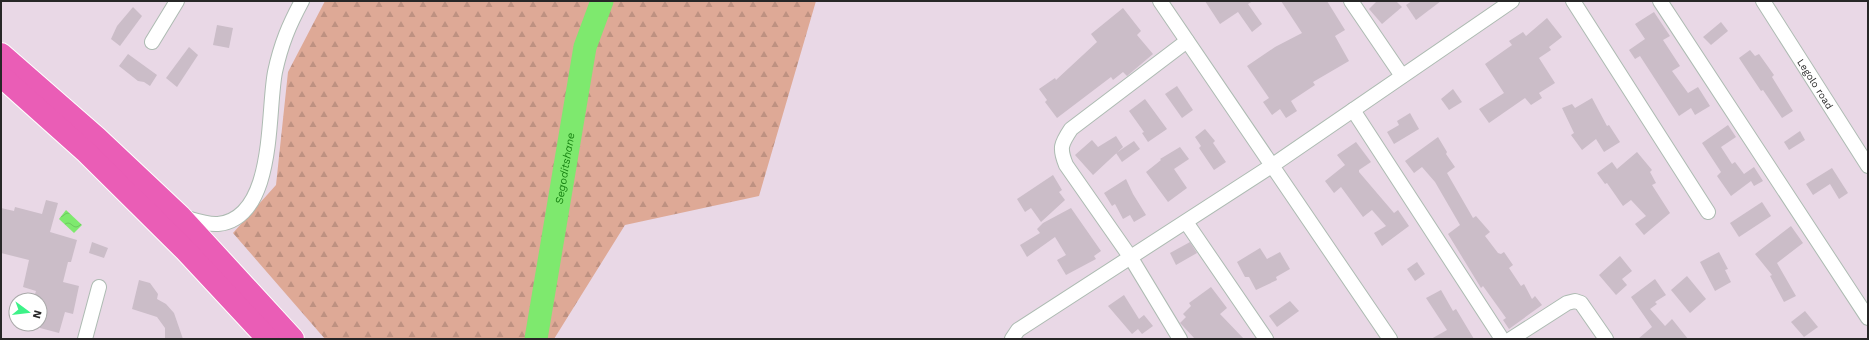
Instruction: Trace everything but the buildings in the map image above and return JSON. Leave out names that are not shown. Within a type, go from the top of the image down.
[{"type":"main road","points":[[1,54],[96,137],[180,216],[293,339]]},
{"type":"main road","points":[[1,76],[90,157],[186,251],[260,335]]},
{"type":"street","points":[[152,42],[177,1]]},
{"type":"street","points":[[180,216],[217,224],[226,223],[246,209],[257,191],[266,165],[275,72],[286,30],[302,1]]},
{"type":"street","points":[[1160,1],[1390,339]]},
{"type":"street","points":[[1351,1],[1402,76]]},
{"type":"street","points":[[1012,339],[1018,330],[1273,165],[1512,1]]},
{"type":"street","points":[[1572,1],[1708,212]]},
{"type":"street","points":[[1660,1],[1868,318]]},
{"type":"street","name":"Legolo road","points":[[1763,1],[1868,166]]},
{"type":"street","points":[[1180,339],[1131,258],[1066,165],[1060,152],[1064,140],[1071,129],[1187,41]]},
{"type":"street","points":[[1353,110],[1502,339]]},
{"type":"street","points":[[1186,222],[1266,339]]},
{"type":"street","points":[[85,339],[99,287]]},
{"type":"street","points":[[1511,339],[1567,303],[1576,301],[1581,303],[1606,339]]},
{"type":"green space","points":[[325,1],[816,1],[759,196],[625,225],[554,339],[325,339],[233,233],[276,185],[288,72]]},
{"type":"water","points":[[66,210],[82,225],[74,233],[59,219]]},
{"type":"waterway","name":"Segoditshane","points":[[536,339],[585,47],[602,1]]}]
